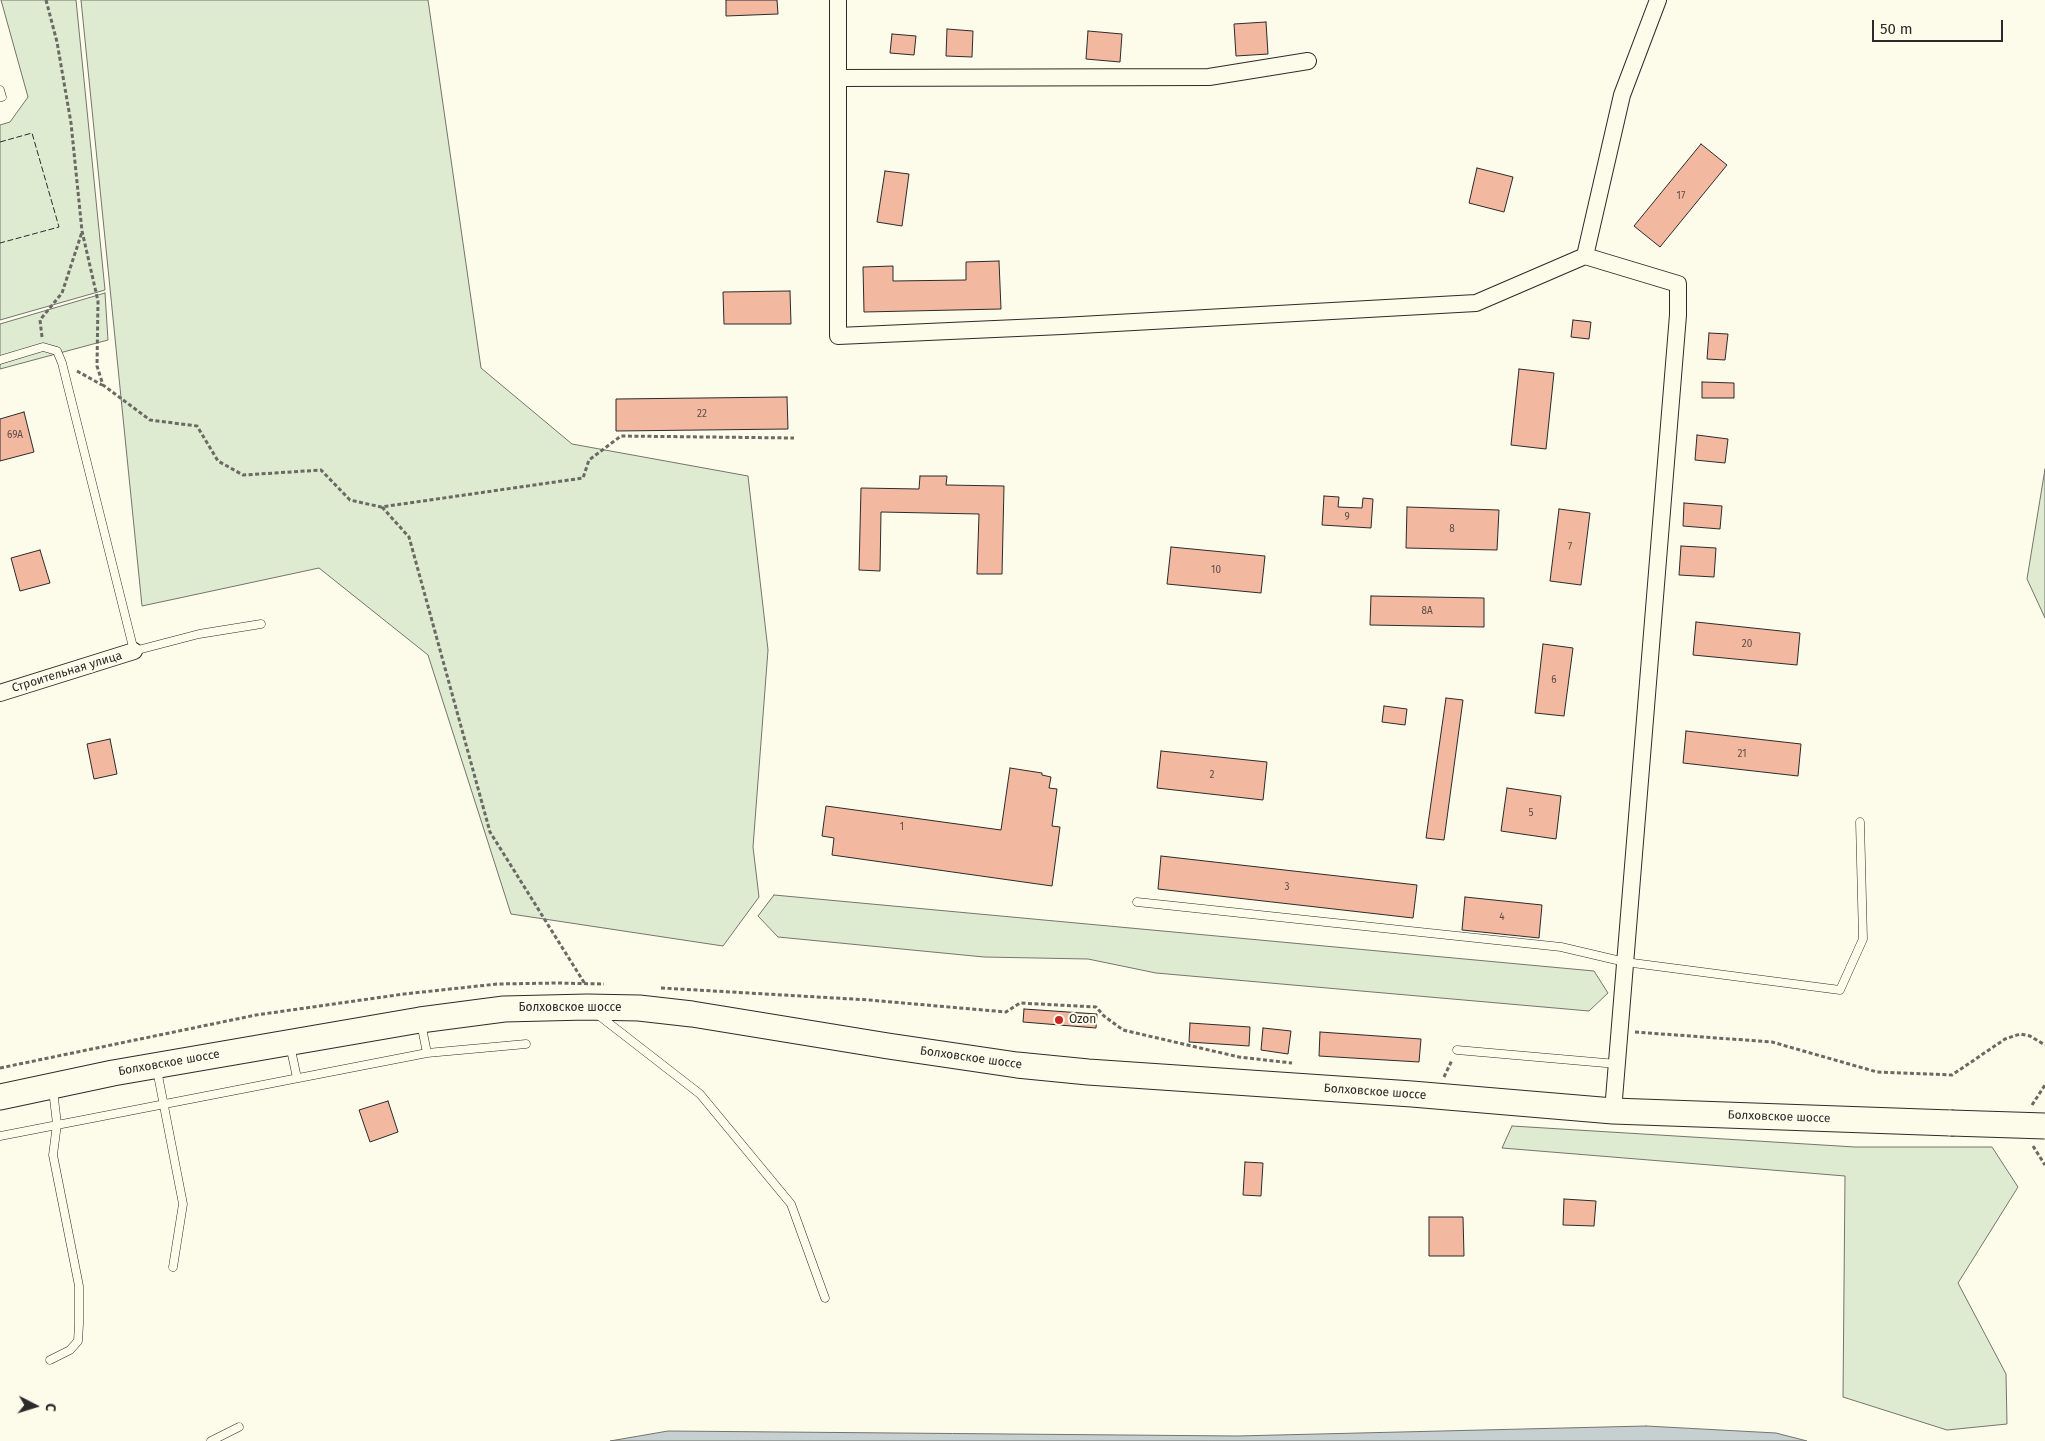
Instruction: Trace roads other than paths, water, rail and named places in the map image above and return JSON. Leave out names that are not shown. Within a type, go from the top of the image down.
[{"type":"main road","name":"Болховское шоссе","points":[[0,1097],[156,1065],[420,1020],[504,1009],[586,995],[639,1008],[692,1014],[1017,1065],[1613,1111],[2045,1126]]},
{"type":"street","points":[[838,0],[838,336],[1062,326],[1476,303],[1585,256],[1678,284],[1677,325],[1613,1111]]},
{"type":"street","points":[[1585,256],[1622,95],[1658,0]]},
{"type":"street","points":[[838,78],[1208,77],[1308,61]]},
{"type":"street","name":"Строительная улица","points":[[0,692],[134,651]]},
{"type":"lane","points":[[0,90],[2,97],[0,97]]},
{"type":"lane","points":[[0,360],[43,347],[57,351],[62,363],[134,651],[199,634],[261,624]]},
{"type":"lane","points":[[1137,902],[1561,947],[1625,962],[1840,990],[1863,939],[1860,822]]},
{"type":"lane","points":[[586,995],[700,1094],[791,1204],[825,1298]]},
{"type":"lane","points":[[420,1020],[427,1053]]},
{"type":"lane","points":[[290,1042],[297,1078]]},
{"type":"lane","points":[[0,1136],[427,1053],[526,1044]]},
{"type":"lane","points":[[1457,1050],[1617,1064]]},
{"type":"lane","points":[[156,1065],[183,1204],[173,1267]]},
{"type":"lane","points":[[50,1360],[70,1350],[78,1341],[79,1324],[79,1286],[53,1154],[57,1124],[52,1086]]},
{"type":"lane","points":[[211,1441],[239,1427]]},
{"type":"place","name":"Ozon","points":[[1059,1020]]}]
